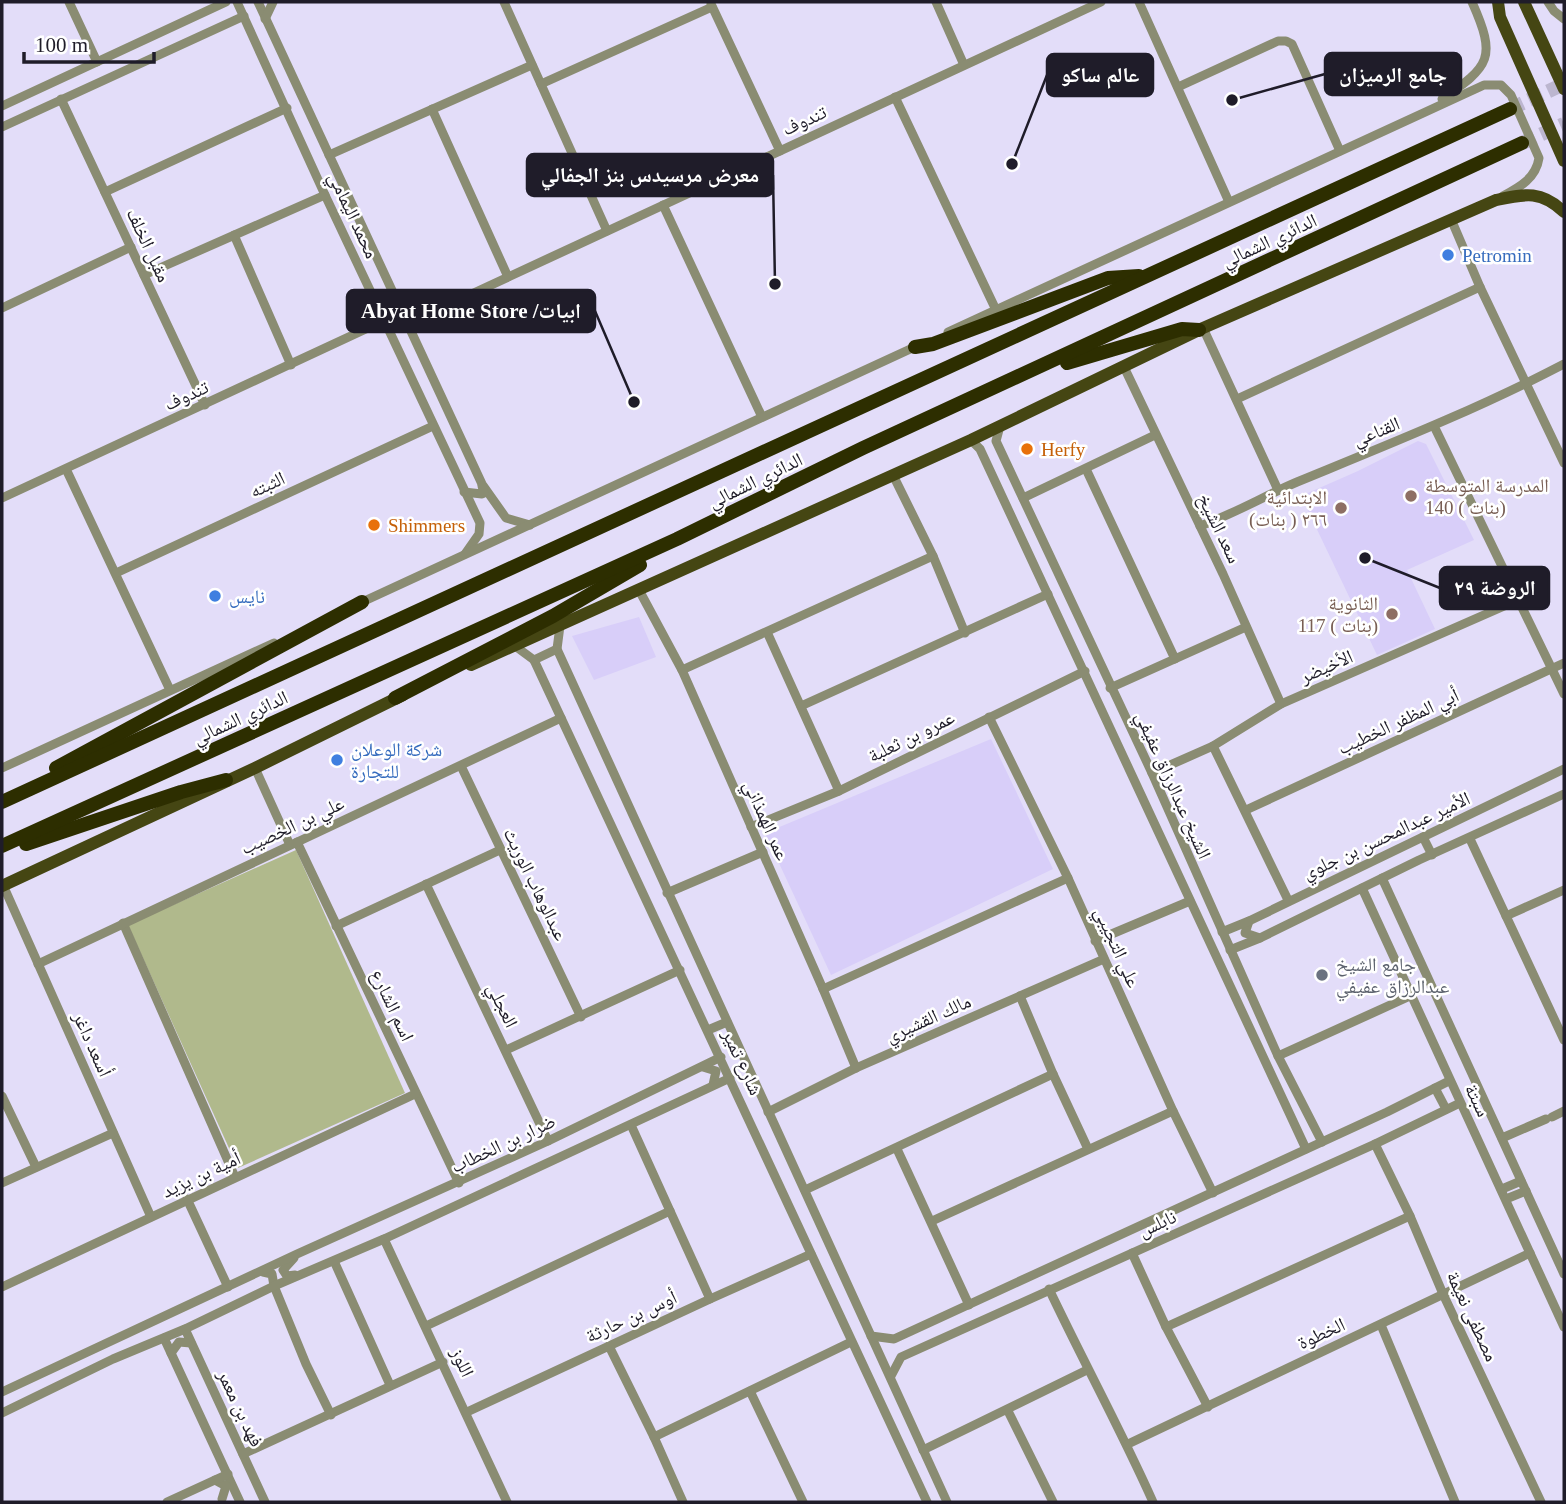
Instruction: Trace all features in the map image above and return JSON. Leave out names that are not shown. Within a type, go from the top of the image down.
[{"type":"highway","name":"الدائري الشمالي","points":[[2,801],[1148,275],[1511,102]]},
{"type":"highway","name":"الدائري الشمالي","points":[[2,846],[677,539],[863,449],[1522,143]]},
{"type":"highway","points":[[915,347],[933,344],[1108,278],[1148,275]]},
{"type":"highway","points":[[1035,369],[1056,366],[1182,329],[1201,329]]},
{"type":"highway","points":[[395,698],[553,616],[639,566],[677,539]]},
{"type":"highway","points":[[2,801],[75,757],[362,602]]},
{"type":"highway","points":[[2,852],[181,792],[226,780]]},
{"type":"main road","points":[[1486,2],[1500,17]]},
{"type":"main road","points":[[1498,2],[1500,17],[1562,155]]},
{"type":"main road","points":[[1526,4],[1564,89]]},
{"type":"main road","points":[[2,886],[255,768],[395,698],[893,475],[976,444],[1000,426],[1201,329],[1451,219],[1496,200],[1532,194],[1554,203],[1564,212]]},
{"type":"street","points":[[69,2],[97,62]]},
{"type":"street","points":[[2,106],[226,2]]},
{"type":"street","name":"محمد اليمامي","points":[[237,2],[324,195],[480,523],[480,534],[465,555]]},
{"type":"street","name":"محمد اليمامي","points":[[257,2],[482,484],[506,518],[530,525]]},
{"type":"street","points":[[265,19],[274,2]]},
{"type":"street","points":[[504,2],[607,231]]},
{"type":"street","points":[[936,2],[964,65]]},
{"type":"street","name":"تندوف","points":[[407,324],[1091,4],[1101,2]]},
{"type":"street","points":[[1139,2],[1229,202]]},
{"type":"street","points":[[1423,113],[1468,81],[1485,62],[1487,41],[1472,2]]},
{"type":"street","points":[[1548,2],[1564,19]]},
{"type":"street","points":[[541,84],[711,4],[780,151]]},
{"type":"street","points":[[2,127],[243,16]]},
{"type":"street","points":[[190,19],[197,37]]},
{"type":"street","points":[[1178,88],[1278,41],[1289,42],[1340,151]]},
{"type":"street","points":[[329,155],[532,65]]},
{"type":"street","points":[[2,768],[1484,85],[1501,85],[1539,158],[1534,173],[1522,186],[1496,200]]},
{"type":"street","points":[[895,97],[996,310]]},
{"type":"street","name":"مقبل الخلف","points":[[61,99],[205,405]]},
{"type":"street","points":[[105,192],[287,108]]},
{"type":"street","points":[[432,109],[508,277]]},
{"type":"street","points":[[294,125],[311,117]]},
{"type":"street","points":[[144,275],[324,195]]},
{"type":"street","points":[[663,205],[762,417]]},
{"type":"street","points":[[1451,219],[1480,287],[1564,463]]},
{"type":"street","points":[[234,235],[291,365]]},
{"type":"street","points":[[2,308],[131,247]]},
{"type":"street","points":[[1237,399],[1480,287]]},
{"type":"street","name":"تندوف","points":[[2,498],[383,321]]},
{"type":"street","points":[[1201,329],[1237,399],[1278,490]]},
{"type":"street","name":"القناعي","points":[[1200,526],[1227,516],[1278,490],[1434,426],[1564,364]]},
{"type":"street","name":"سعد الشيخ","points":[[1124,367],[1281,704]]},
{"type":"street","name":"الثبته","points":[[116,573],[433,426]]},
{"type":"street","points":[[976,444],[996,441],[1000,426]]},
{"type":"street","points":[[1434,426],[1564,694]]},
{"type":"street","points":[[1023,498],[1155,435]]},
{"type":"street","name":"الشيخ عبدالرزاق عفيفي","points":[[996,441],[1152,773],[1278,1055],[1322,1142]]},
{"type":"street","name":"الشيخ عبدالرزاق عفيفي","points":[[976,444],[1085,671],[1306,1149]]},
{"type":"street","points":[[66,469],[170,691]]},
{"type":"street","points":[[1086,469],[1175,659]]},
{"type":"street","points":[[893,475],[933,556],[965,633]]},
{"type":"street","points":[[464,492],[482,494],[482,484]]},
{"type":"street","points":[[682,670],[933,556]]},
{"type":"street","name":"عمر الهمذاني","points":[[639,590],[682,670],[856,1068]]},
{"type":"street","points":[[801,706],[1048,594]]},
{"type":"street","name":"الأخيضر","points":[[1152,773],[1213,746],[1281,704],[1518,600]]},
{"type":"street","points":[[560,626],[557,649],[947,1502]]},
{"type":"street","points":[[1110,688],[1246,626]]},
{"type":"street","points":[[767,632],[839,791]]},
{"type":"street","name":"شارع تمير","points":[[515,646],[534,660],[927,1502]]},
{"type":"street","points":[[534,660],[557,649]]},
{"type":"street","name":"أبي المظفر الخطيب","points":[[1246,810],[1564,663]]},
{"type":"street","name":"عمرو بن ثعلبة","points":[[751,827],[839,791],[1085,671]]},
{"type":"street","name":"علي التجيبي","points":[[989,717],[1068,878],[1095,942],[1213,1193]]},
{"type":"street","name":"علي بن الخصيب","points":[[38,964],[561,718]]},
{"type":"street","points":[[1213,746],[1288,900]]},
{"type":"street","name":"عبدالوهاب الوريث","points":[[461,766],[581,1017]]},
{"type":"street","name":"اسم الشارع","points":[[255,768],[336,926],[459,1183]]},
{"type":"street","name":"الأمير عبدالمحسن بن جلوي","points":[[1222,932],[1564,769]]},
{"type":"street","name":"الأمير عبدالمحسن بن جلوي","points":[[1230,950],[1564,794]]},
{"type":"street","points":[[1423,837],[1432,855]]},
{"type":"street","points":[[1469,839],[1564,1040]]},
{"type":"street","points":[[1411,842],[1419,860]]},
{"type":"street","points":[[336,926],[500,850]]},
{"type":"street","points":[[667,892],[762,852]]},
{"type":"street","points":[[823,989],[1068,878]]},
{"type":"street","name":"سبتة","points":[[1382,878],[1564,1274]]},
{"type":"street","name":"العجلي","points":[[426,884],[548,1141]]},
{"type":"street","name":"أسعد داغر","points":[[2,886],[151,1217]]},
{"type":"street","name":"سبتة","points":[[1362,888],[1409,996],[1502,1189],[1564,1327]]},
{"type":"street","points":[[1506,916],[1564,890]]},
{"type":"street","points":[[1095,942],[1190,901]]},
{"type":"street","points":[[1249,921],[1245,933],[1260,938]]},
{"type":"street","points":[[123,923],[235,1177]]},
{"type":"street","name":"مالك القشيري","points":[[768,1112],[856,1068],[1104,959]]},
{"type":"street","points":[[506,1051],[680,970]]},
{"type":"street","points":[[1020,996],[1088,1149]]},
{"type":"street","points":[[1278,1055],[1409,996]]},
{"type":"street","points":[[701,1015],[720,1007]]},
{"type":"street","points":[[708,1030],[727,1022]]},
{"type":"street","name":"ضرار بن الخطاب","points":[[2,1392],[298,1254],[459,1183],[721,1057]]},
{"type":"street","points":[[703,1067],[716,1071],[713,1086]]},
{"type":"street","points":[[805,1191],[1053,1074]]},
{"type":"street","name":"ضرار بن الخطاب","points":[[2,1413],[113,1359],[384,1239],[730,1078]]},
{"type":"street","name":"نابلس","points":[[894,1339],[1449,1081]]},
{"type":"street","points":[[1435,1088],[1446,1109]]},
{"type":"street","name":"أمية بن يزيد","points":[[2,1287],[415,1094]]},
{"type":"street","points":[[2,1096],[36,1167]]},
{"type":"street","name":"نابلس","points":[[901,1357],[1375,1144],[1460,1103]]},
{"type":"street","points":[[932,1222],[1173,1111]]},
{"type":"street","points":[[1502,1138],[1564,1111]]},
{"type":"street","points":[[631,1125],[710,1299]]},
{"type":"street","points":[[1299,1136],[1310,1138],[1314,1127]]},
{"type":"street","points":[[2,1183],[113,1133]]},
{"type":"street","name":"مصطفى نعيمة","points":[[1375,1144],[1541,1502]]},
{"type":"street","points":[[897,1149],[969,1305]]},
{"type":"street","points":[[1502,1189],[1521,1181]]},
{"type":"street","points":[[1506,1199],[1526,1191]]},
{"type":"street","points":[[187,1199],[228,1287]]},
{"type":"street","points":[[426,1326],[670,1211]]},
{"type":"street","points":[[1166,1327],[1410,1216]]},
{"type":"street","name":"اللوز","points":[[384,1239],[507,1502]]},
{"type":"street","points":[[1132,1253],[1166,1327],[1208,1407]]},
{"type":"street","name":"الخطوة","points":[[1128,1444],[1530,1253]]},
{"type":"street","points":[[298,1254],[283,1270],[286,1276],[308,1273]]},
{"type":"street","name":"أوس بن حارثة","points":[[467,1412],[811,1254]]},
{"type":"street","points":[[334,1261],[390,1385]]},
{"type":"street","points":[[261,1272],[272,1274],[274,1286],[306,1364],[331,1415]]},
{"type":"street","points":[[1049,1289],[1087,1370],[1128,1444],[1153,1502]]},
{"type":"street","points":[[1381,1325],[1455,1502]]},
{"type":"street","points":[[142,1328],[130,1336],[131,1345],[137,1347],[151,1342]]},
{"type":"street","name":"فهد بن معمر","points":[[185,1329],[265,1502]]},
{"type":"street","points":[[871,1336],[894,1339],[901,1357],[891,1376]]},
{"type":"street","name":"فهد بن معمر","points":[[164,1338],[238,1497]]},
{"type":"street","points":[[171,1353],[179,1342],[191,1343]]},
{"type":"street","points":[[654,1437],[851,1342]]},
{"type":"street","points":[[100,1347],[114,1345],[120,1349],[113,1359]]},
{"type":"street","points":[[609,1346],[683,1502]]},
{"type":"street","points":[[243,1454],[443,1362]]},
{"type":"street","points":[[923,1450],[1008,1411],[1087,1370]]},
{"type":"street","points":[[750,1391],[803,1502]]},
{"type":"street","points":[[1008,1411],[1053,1502]]},
{"type":"street","points":[[167,1502],[228,1474]]},
{"type":"street","points":[[215,1480],[226,1486],[218,1500]]},
{"type":"street","points":[[218,1500],[238,1497]]},
{"type":"shaded area","points":[[1418,441],[1426,444],[1474,540],[1407,570],[1435,629],[1377,655],[1301,496]]},
{"type":"shaded area","points":[[639,617],[656,657],[594,680],[572,636]]},
{"type":"shaded area","points":[[991,739],[1053,869],[831,975],[765,833]]},
{"type":"green space","points":[[296,850],[405,1093],[238,1168],[128,925]]},
{"type":"tunnel","points":[[1510,109],[1564,84]]},
{"type":"tunnel","points":[[1522,143],[1564,124]]},
{"type":"place","name":"جامع الرميزان","points":[[1232,100]]},
{"type":"place","name":"عالم ساكو","points":[[1012,164]]},
{"type":"place","name":"Petromin","points":[[1448,255]]},
{"type":"place","name":"معرض مرسيدس بنز الجفالي","points":[[775,284]]},
{"type":"place","name":"Abyat Home Store /ابيات","points":[[634,402]]},
{"type":"place","name":"Herfy","points":[[1027,449]]},
{"type":"place","name":"المدرسة المتوسطة 140 ( بنات)","points":[[1411,496]]},
{"type":"place","name":"الابتدائية ٢٦٦ ( بنات)","points":[[1341,508]]},
{"type":"place","name":"Shimmers","points":[[374,525]]},
{"type":"place","name":"الروضة ٢٩","points":[[1365,558]]},
{"type":"place","name":"نايس","points":[[215,596]]},
{"type":"place","name":"الثانوية 117 ( بنات)","points":[[1392,614]]},
{"type":"place","name":"شركة الوعلان للتجارة","points":[[337,760]]},
{"type":"place","name":"جامع الشيخ عبدالرزاق عفيفي","points":[[1322,975]]}]
